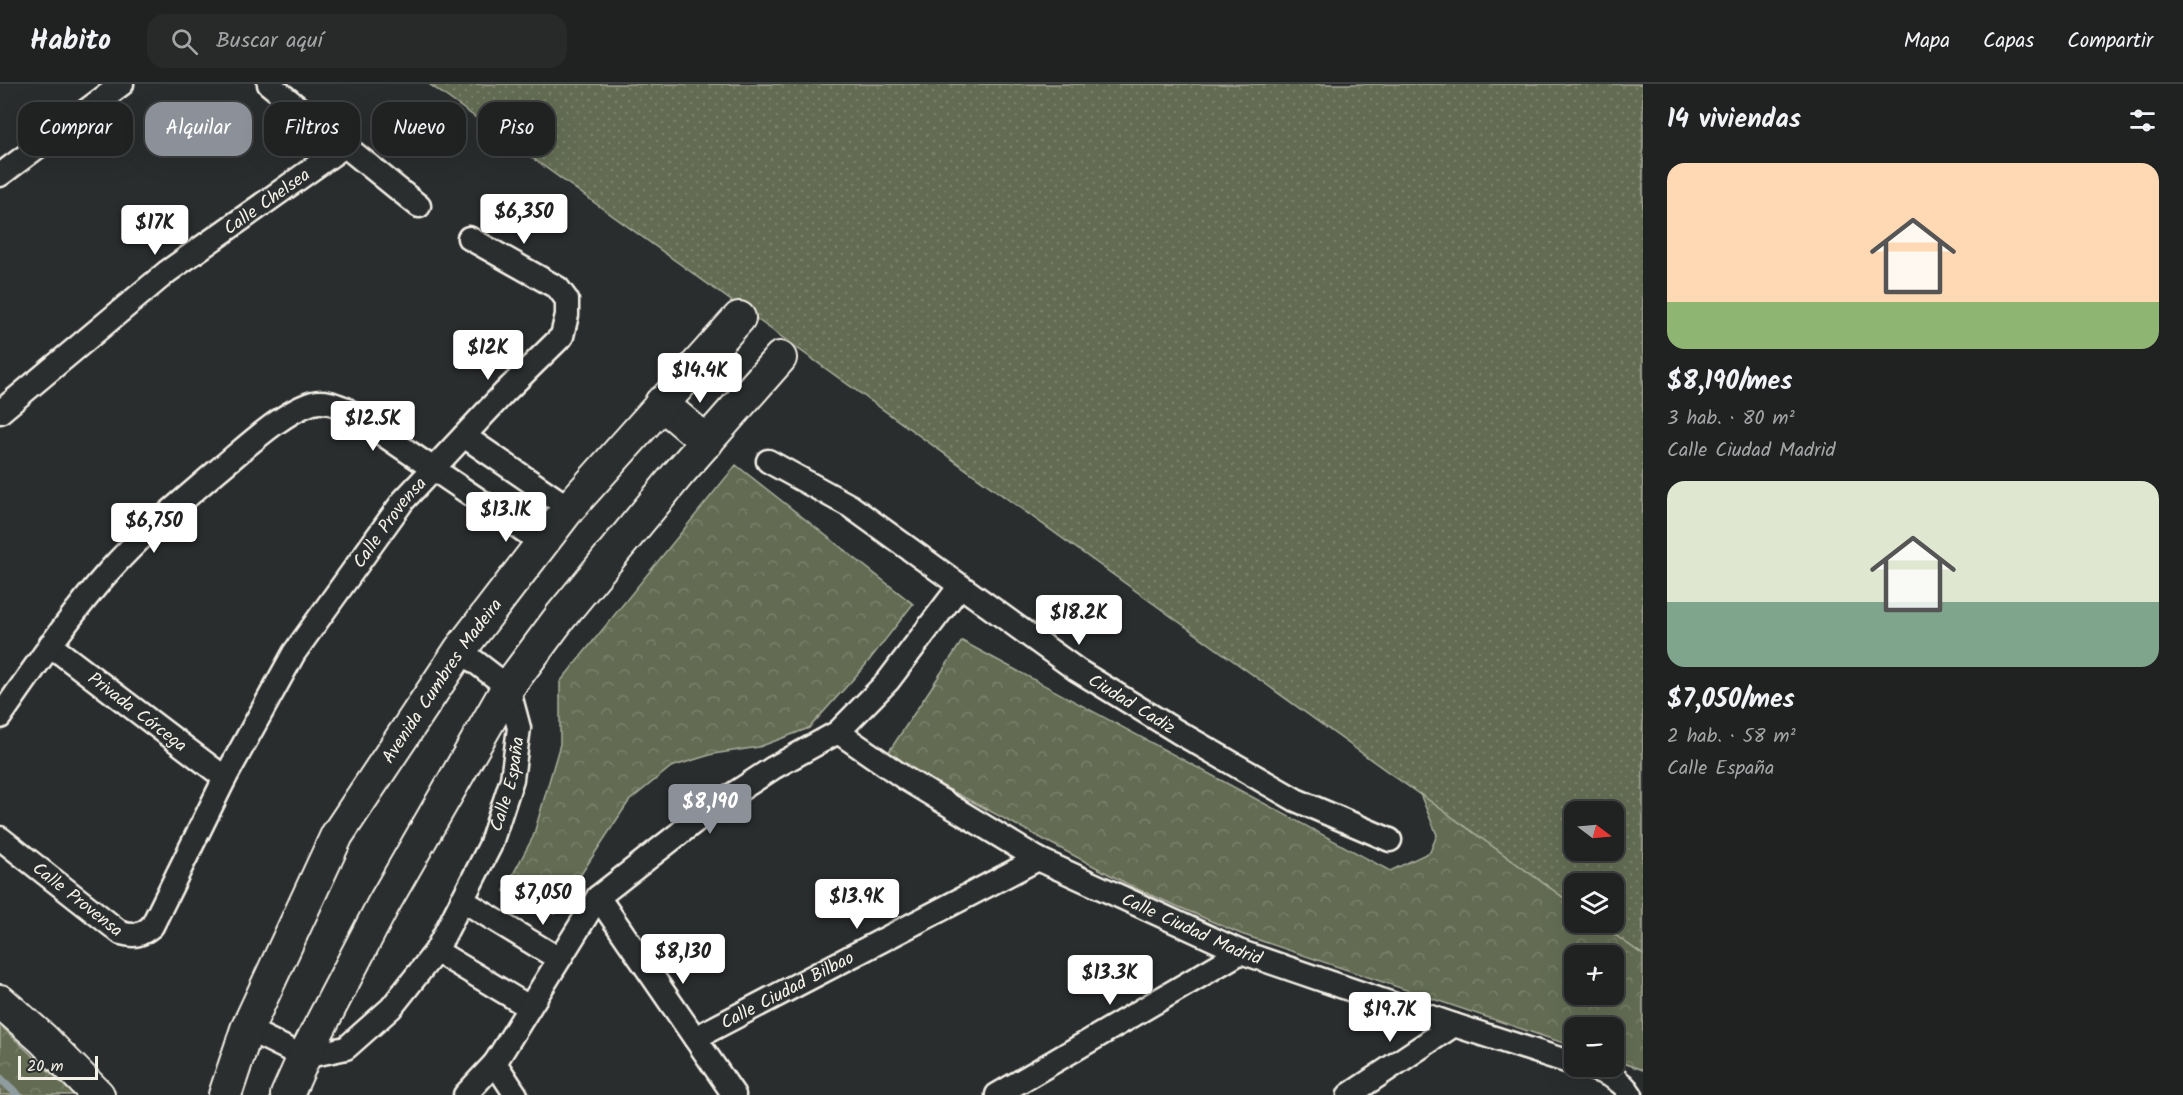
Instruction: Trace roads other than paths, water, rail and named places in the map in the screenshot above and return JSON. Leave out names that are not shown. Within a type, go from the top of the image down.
[{"type":"street","points":[[0,175],[122,84]]},
{"type":"street","points":[[269,84],[292,102]]},
{"type":"street","name":"Calle Chelsea","points":[[0,412],[167,272],[330,156]]},
{"type":"street","points":[[359,156],[419,206]]},
{"type":"street","points":[[469,238],[558,288],[565,295],[568,306],[565,326],[562,336],[433,469],[542,543]]},
{"type":"street","name":"Avenida Cumbres Madeira","points":[[225,1095],[247,1029],[337,835],[460,650],[569,508],[739,318]]},
{"type":"street","points":[[287,1095],[304,1057],[384,905],[508,687],[561,616],[780,358]]},
{"type":"street","name":"Calle Provensa","points":[[0,717],[50,645],[110,570],[158,522],[248,445],[296,410],[316,402],[330,403],[344,408],[433,469],[403,501],[294,653],[225,778],[152,926],[144,933],[133,937],[122,933],[0,838]]},
{"type":"street","points":[[661,403],[707,442]]},
{"type":"street","points":[[464,436],[569,508]]},
{"type":"street","name":"Ciudad Cadiz","points":[[768,461],[850,506],[1077,670],[1178,732],[1296,800],[1390,840]]},
{"type":"street","points":[[465,1095],[495,1063],[598,897],[712,808],[773,768],[838,732],[888,681],[960,586]]},
{"type":"street","name":"Privada Córcega","points":[[50,645],[225,778]]},
{"type":"street","points":[[460,650],[508,687]]},
{"type":"street","name":"Calle España","points":[[304,1057],[346,1048],[391,1008],[436,951],[490,846],[512,779],[519,728],[508,687]]},
{"type":"street","name":"Calle Ciudad Madrid","points":[[838,732],[906,779],[1038,859],[1241,952],[1564,1060]]},
{"type":"street","name":"Calle Ciudad Bilbao","points":[[694,1038],[1038,859]]},
{"type":"street","points":[[598,897],[734,1095]]},
{"type":"street","points":[[462,900],[559,959]]},
{"type":"street","points":[[436,951],[529,1007]]},
{"type":"street","points":[[997,1095],[1241,952]]},
{"type":"street","points":[[0,1001],[43,1039],[98,1095]]},
{"type":"street","points":[[1349,1095],[1454,1025]]},
{"type":"street","points":[[247,1029],[304,1057]]},
{"type":"street","points":[[495,1063],[516,1095]]},
{"type":"street","points":[[1612,1077],[1625,1085],[1632,1095]]},
{"type":"waterway","points":[[0,1078],[18,1095]]}]
